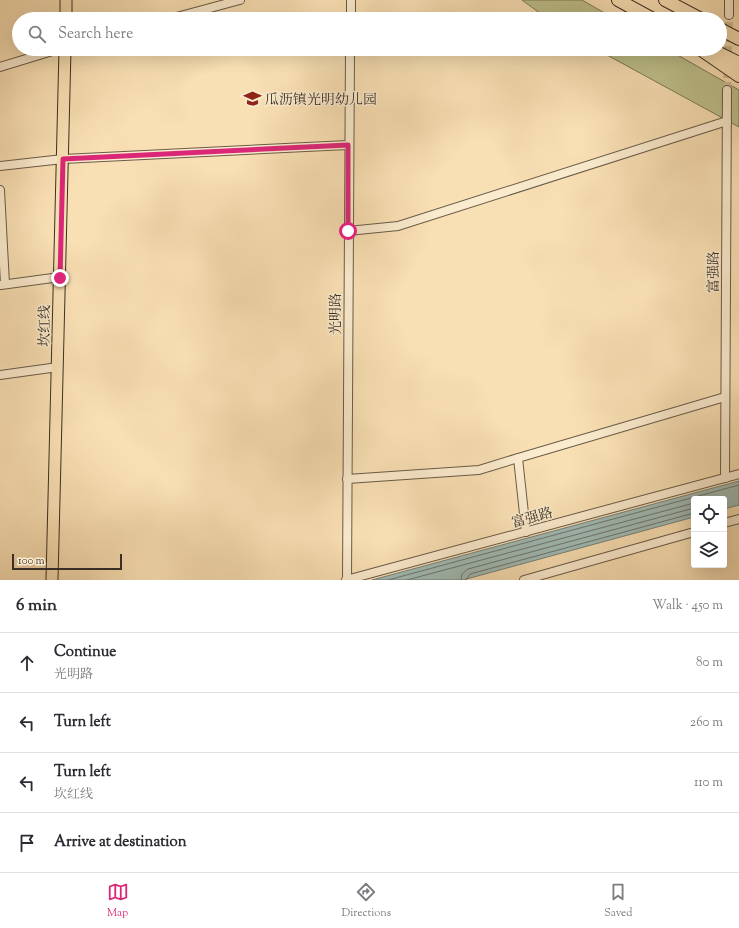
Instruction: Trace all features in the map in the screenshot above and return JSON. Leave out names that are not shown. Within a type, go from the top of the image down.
[{"type":"highway","points":[[618,0],[641,12]]},
{"type":"highway","points":[[665,0],[688,12]]},
{"type":"highway","points":[[727,33],[739,39]]},
{"type":"highway","points":[[710,56],[739,76]]},
{"type":"highway","points":[[725,56],[739,63]]},
{"type":"main road","points":[[66,0],[66,12]]},
{"type":"main road","name":"坎红线","points":[[52,580],[65,56]]},
{"type":"street","points":[[195,12],[240,0]]},
{"type":"street","points":[[351,0],[351,12]]},
{"type":"street","points":[[729,0],[729,15]]},
{"type":"street","points":[[0,67],[36,56]]},
{"type":"street","name":"光明路","points":[[347,580],[348,145],[350,56]]},
{"type":"street","name":"富强路","points":[[725,478],[727,90]]},
{"type":"street","points":[[348,231],[398,226],[727,121]]},
{"type":"street","points":[[0,166],[63,159],[348,145]]},
{"type":"street","points":[[0,190],[3,284],[60,278]]},
{"type":"street","points":[[0,375],[58,367]]},
{"type":"street","points":[[347,479],[480,470],[725,397]]},
{"type":"street","points":[[518,458],[526,532]]},
{"type":"street","name":"富强路","points":[[347,580],[363,578],[739,474]]},
{"type":"street","points":[[727,522],[739,519]]},
{"type":"street","points":[[524,580],[691,533]]},
{"type":"green space","points":[[522,0],[582,0],[603,12],[538,12]]},
{"type":"green space","points":[[609,56],[679,56],[739,90],[739,127]]},
{"type":"water","points":[[739,481],[739,505],[727,508],[727,496],[691,496],[691,518],[463,580],[372,580]]},
{"type":"tunnel","points":[[727,90],[729,15]]},
{"type":"place","name":"瓜沥镇光明幼儿园","points":[[252,99]]},
{"type":"route","points":[[60,278],[63,159],[348,145],[348,231]]}]
